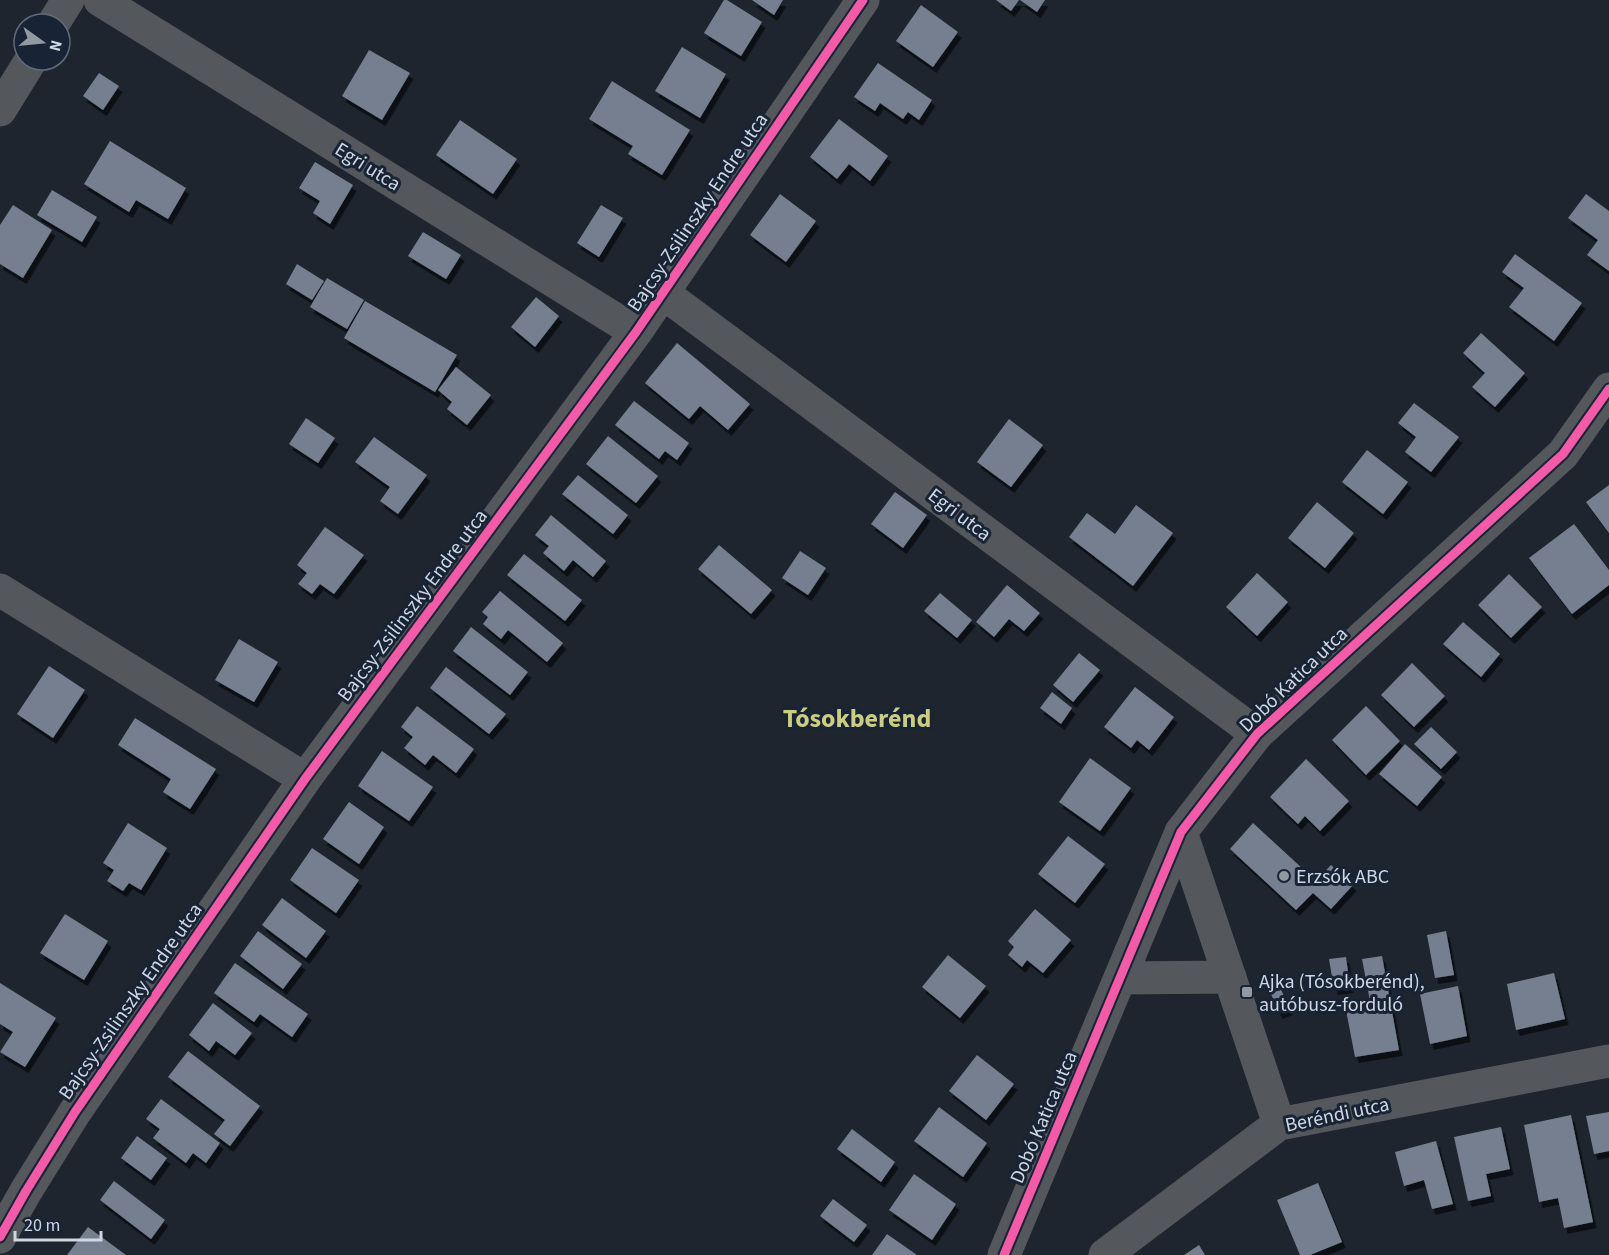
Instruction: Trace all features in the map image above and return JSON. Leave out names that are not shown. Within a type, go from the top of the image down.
[{"type":"street","name":"Egri utca","points":[[100,0],[636,333]]},
{"type":"street","name":"Bajcsy-Zsilinszky Endre utca","points":[[0,1237],[75,1112],[305,778],[636,333],[863,0]]},
{"type":"street","points":[[0,110],[24,72]]},
{"type":"street","name":"Egri utca","points":[[663,293],[1257,734]]},
{"type":"street","name":"Dobó Katica utca","points":[[1004,1255],[1181,832],[1257,734],[1563,453],[1609,389]]},
{"type":"street","points":[[1563,453],[1609,432]]},
{"type":"street","points":[[0,590],[305,778]]},
{"type":"street","points":[[1181,832],[1279,1124]]},
{"type":"street","points":[[1121,978],[1230,977]]},
{"type":"street","name":"Beréndi utca","points":[[1105,1255],[1279,1124],[1609,1061]]},
{"type":"building","points":[[724,0],[762,22],[741,56],[704,33]]},
{"type":"building","points":[[752,0],[783,0],[774,15]]},
{"type":"building","points":[[996,0],[1019,0],[1011,11]]},
{"type":"building","points":[[1020,0],[1045,0],[1037,12]]},
{"type":"building","points":[[921,5],[958,32],[933,67],[896,41]]},
{"type":"building","points":[[682,47],[726,74],[700,118],[655,91]]},
{"type":"building","points":[[369,50],[410,73],[382,120],[342,96]]},
{"type":"building","points":[[878,63],[932,100],[919,120],[908,112],[903,119],[880,103],[875,111],[854,97]]},
{"type":"building","points":[[99,73],[119,86],[103,110],[83,96]]},
{"type":"building","points":[[612,81],[690,130],[662,175],[628,154],[633,146],[589,119]]},
{"type":"building","points":[[839,119],[888,156],[870,181],[849,164],[837,179],[810,157]]},
{"type":"building","points":[[460,120],[517,159],[493,194],[436,155]]},
{"type":"building","points":[[110,141],[186,188],[168,219],[136,200],[129,212],[84,184]]},
{"type":"building","points":[[315,162],[353,185],[330,224],[313,213],[320,201],[299,188]]},
{"type":"building","points":[[52,190],[97,217],[82,242],[37,215]]},
{"type":"building","points":[[780,194],[816,221],[786,262],[750,235]]},
{"type":"building","points":[[1586,194],[1609,211],[1609,271],[1587,255],[1598,240],[1568,218]]},
{"type":"building","points":[[13,205],[52,230],[23,278],[0,264],[0,225]]},
{"type":"building","points":[[601,205],[623,218],[599,257],[577,243]]},
{"type":"building","points":[[423,232],[461,255],[446,279],[408,256]]},
{"type":"building","points":[[1515,254],[1582,303],[1554,341],[1509,307],[1524,288],[1502,272]]},
{"type":"building","points":[[297,264],[324,281],[312,300],[286,284]]},
{"type":"building","points":[[327,278],[364,300],[347,329],[310,307]]},
{"type":"building","points":[[536,297],[559,316],[535,347],[511,327]]},
{"type":"building","points":[[365,301],[457,355],[435,392],[344,338]]},
{"type":"building","points":[[1481,333],[1525,373],[1495,407],[1472,387],[1485,373],[1463,353]]},
{"type":"building","points":[[677,343],[750,404],[728,430],[700,406],[689,419],[645,383]]},
{"type":"building","points":[[456,367],[491,395],[467,425],[447,409],[452,402],[438,390]]},
{"type":"building","points":[[634,401],[689,443],[677,460],[665,451],[659,459],[615,425]]},
{"type":"building","points":[[1414,403],[1459,437],[1431,472],[1405,452],[1416,437],[1398,423]]},
{"type":"building","points":[[306,418],[335,438],[318,463],[289,444]]},
{"type":"building","points":[[1009,419],[1043,445],[1011,487],[977,462]]},
{"type":"building","points":[[608,436],[658,476],[636,503],[586,464]]},
{"type":"building","points":[[374,437],[427,475],[398,514],[380,501],[390,487],[355,462]]},
{"type":"building","points":[[1367,450],[1408,482],[1383,514],[1342,482]]},
{"type":"building","points":[[578,475],[628,515],[613,534],[562,494]]},
{"type":"building","points":[[1609,485],[1609,533],[1586,502]]},
{"type":"building","points":[[895,492],[927,515],[903,548],[871,524]]},
{"type":"building","points":[[1317,502],[1354,533],[1325,568],[1288,538]]},
{"type":"building","points":[[1136,505],[1173,533],[1133,586],[1069,537],[1087,513],[1115,534]]},
{"type":"building","points":[[551,515],[606,561],[593,577],[573,560],[564,571],[543,553],[549,546],[535,535]]},
{"type":"building","points":[[1574,524],[1609,570],[1609,585],[1572,614],[1529,558]]},
{"type":"building","points":[[325,527],[364,555],[334,594],[320,584],[312,594],[298,584],[307,573],[297,565]]},
{"type":"building","points":[[719,545],[772,590],[751,614],[698,569]]},
{"type":"building","points":[[800,551],[826,568],[808,595],[782,578]]},
{"type":"building","points":[[524,554],[582,600],[565,621],[507,575]]},
{"type":"building","points":[[1257,573],[1288,602],[1257,636],[1226,607]]},
{"type":"building","points":[[1509,574],[1542,607],[1511,638],[1478,605]]},
{"type":"building","points":[[1007,585],[1040,613],[1024,631],[1009,619],[994,637],[976,622]]},
{"type":"building","points":[[500,591],[563,643],[547,662],[508,630],[501,639],[483,624],[488,617],[482,612]]},
{"type":"building","points":[[940,593],[972,620],[957,638],[924,611]]},
{"type":"building","points":[[1463,622],[1500,654],[1481,677],[1443,644]]},
{"type":"building","points":[[471,627],[528,672],[510,695],[453,651]]},
{"type":"building","points":[[239,639],[278,662],[254,702],[215,680]]},
{"type":"building","points":[[1079,653],[1100,670],[1073,702],[1053,685]]},
{"type":"building","points":[[1412,663],[1445,696],[1414,727],[1381,695]]},
{"type":"building","points":[[49,666],[85,690],[53,738],[17,714]]},
{"type":"building","points":[[446,667],[506,714],[489,734],[430,688]]},
{"type":"building","points":[[1135,687],[1174,717],[1149,750],[1137,740],[1131,748],[1104,727]]},
{"type":"building","points":[[1052,692],[1072,708],[1061,724],[1040,708]]},
{"type":"building","points":[[417,706],[474,749],[456,773],[433,755],[425,765],[404,748],[413,737],[401,727]]},
{"type":"building","points":[[1366,706],[1400,741],[1366,775],[1332,740]]},
{"type":"building","points":[[135,718],[216,769],[190,809],[163,792],[171,779],[118,745]]},
{"type":"building","points":[[1431,727],[1457,752],[1441,769],[1414,744]]},
{"type":"building","points":[[1405,744],[1442,777],[1417,806],[1379,774]]},
{"type":"building","points":[[382,751],[433,787],[409,821],[358,786]]},
{"type":"building","points":[[1090,758],[1131,788],[1100,831],[1059,802]]},
{"type":"building","points":[[1306,759],[1349,801],[1320,831],[1305,816],[1298,824],[1270,797]]},
{"type":"building","points":[[349,802],[384,827],[359,864],[323,839]]},
{"type":"building","points":[[128,823],[167,848],[141,890],[129,883],[123,891],[107,881],[114,870],[103,863]]},
{"type":"building","points":[[1253,823],[1316,881],[1331,865],[1353,885],[1331,909],[1313,893],[1296,910],[1230,849]]},
{"type":"building","points":[[1068,836],[1105,864],[1075,903],[1038,874]]},
{"type":"building","points":[[312,848],[359,880],[336,913],[290,880]]},
{"type":"building","points":[[282,898],[326,931],[306,958],[262,925]]},
{"type":"building","points":[[1035,909],[1071,940],[1043,973],[1027,960],[1022,967],[1008,955],[1014,947],[1008,941]]},
{"type":"building","points":[[65,914],[108,941],[84,980],[40,953]]},
{"type":"building","points":[[258,931],[302,964],[283,989],[240,956]]},
{"type":"building","points":[[1446,931],[1454,975],[1435,978],[1427,935]]},
{"type":"building","points":[[948,955],[986,986],[960,1018],[922,987]]},
{"type":"building","points":[[1382,956],[1399,1050],[1355,1057],[1345,1005],[1370,1001],[1362,959]]},
{"type":"building","points":[[1346,957],[1350,987],[1334,989],[1329,959]]},
{"type":"building","points":[[235,963],[308,1014],[292,1037],[260,1014],[254,1022],[214,993]]},
{"type":"building","points":[[1554,973],[1565,1019],[1516,1030],[1507,984]]},
{"type":"building","points":[[0,983],[56,1018],[25,1067],[0,1052],[13,1032],[0,1024]]},
{"type":"building","points":[[1458,986],[1467,1036],[1430,1044],[1420,994]]},
{"type":"building","points":[[1281,989],[1289,1009],[1279,1013],[1271,994]]},
{"type":"building","points":[[213,1003],[252,1033],[235,1055],[216,1041],[209,1051],[189,1035]]},
{"type":"building","points":[[188,1051],[260,1106],[230,1146],[214,1134],[225,1120],[168,1077]]},
{"type":"building","points":[[977,1055],[1014,1084],[986,1120],[949,1091]]},
{"type":"building","points":[[161,1099],[220,1143],[206,1163],[193,1153],[186,1163],[153,1138],[160,1129],[146,1119]]},
{"type":"building","points":[[939,1107],[987,1143],[963,1177],[914,1141]]},
{"type":"building","points":[[1609,1112],[1609,1151],[1594,1154],[1586,1116]]},
{"type":"building","points":[[1571,1115],[1593,1222],[1564,1228],[1558,1198],[1539,1202],[1524,1125]]},
{"type":"building","points":[[1501,1127],[1510,1169],[1486,1174],[1491,1196],[1468,1201],[1454,1137]]},
{"type":"building","points":[[852,1129],[895,1162],[881,1182],[837,1149]]},
{"type":"building","points":[[137,1136],[167,1158],[151,1180],[121,1158]]},
{"type":"building","points":[[1436,1141],[1453,1204],[1432,1209],[1424,1180],[1404,1186],[1395,1152]]},
{"type":"building","points":[[914,1174],[956,1204],[932,1240],[889,1210]]},
{"type":"building","points":[[114,1181],[165,1220],[151,1239],[100,1200]]},
{"type":"building","points":[[1318,1183],[1342,1242],[1310,1255],[1300,1255],[1277,1200]]},
{"type":"building","points":[[833,1199],[867,1225],[854,1242],[820,1216]]},
{"type":"building","points":[[88,1227],[126,1255],[67,1255]]},
{"type":"building","points":[[887,1234],[917,1255],[872,1255]]},
{"type":"building","points":[[1199,1245],[1205,1255],[1184,1255]]},
{"type":"cycle path","points":[[0,1237],[75,1112],[305,779],[636,332],[863,0]]},
{"type":"cycle path","points":[[1004,1255],[1181,832],[1257,734],[1563,454],[1609,389]]},
{"type":"place","name":"Erzsók ABC","points":[[1284,876]]},
{"type":"place","name":"Ajka (Tósokberénd), autóbusz-forduló","points":[[1247,992]]},
{"type":"district","name":"Tósokberénd","points":[[857,718]]}]
